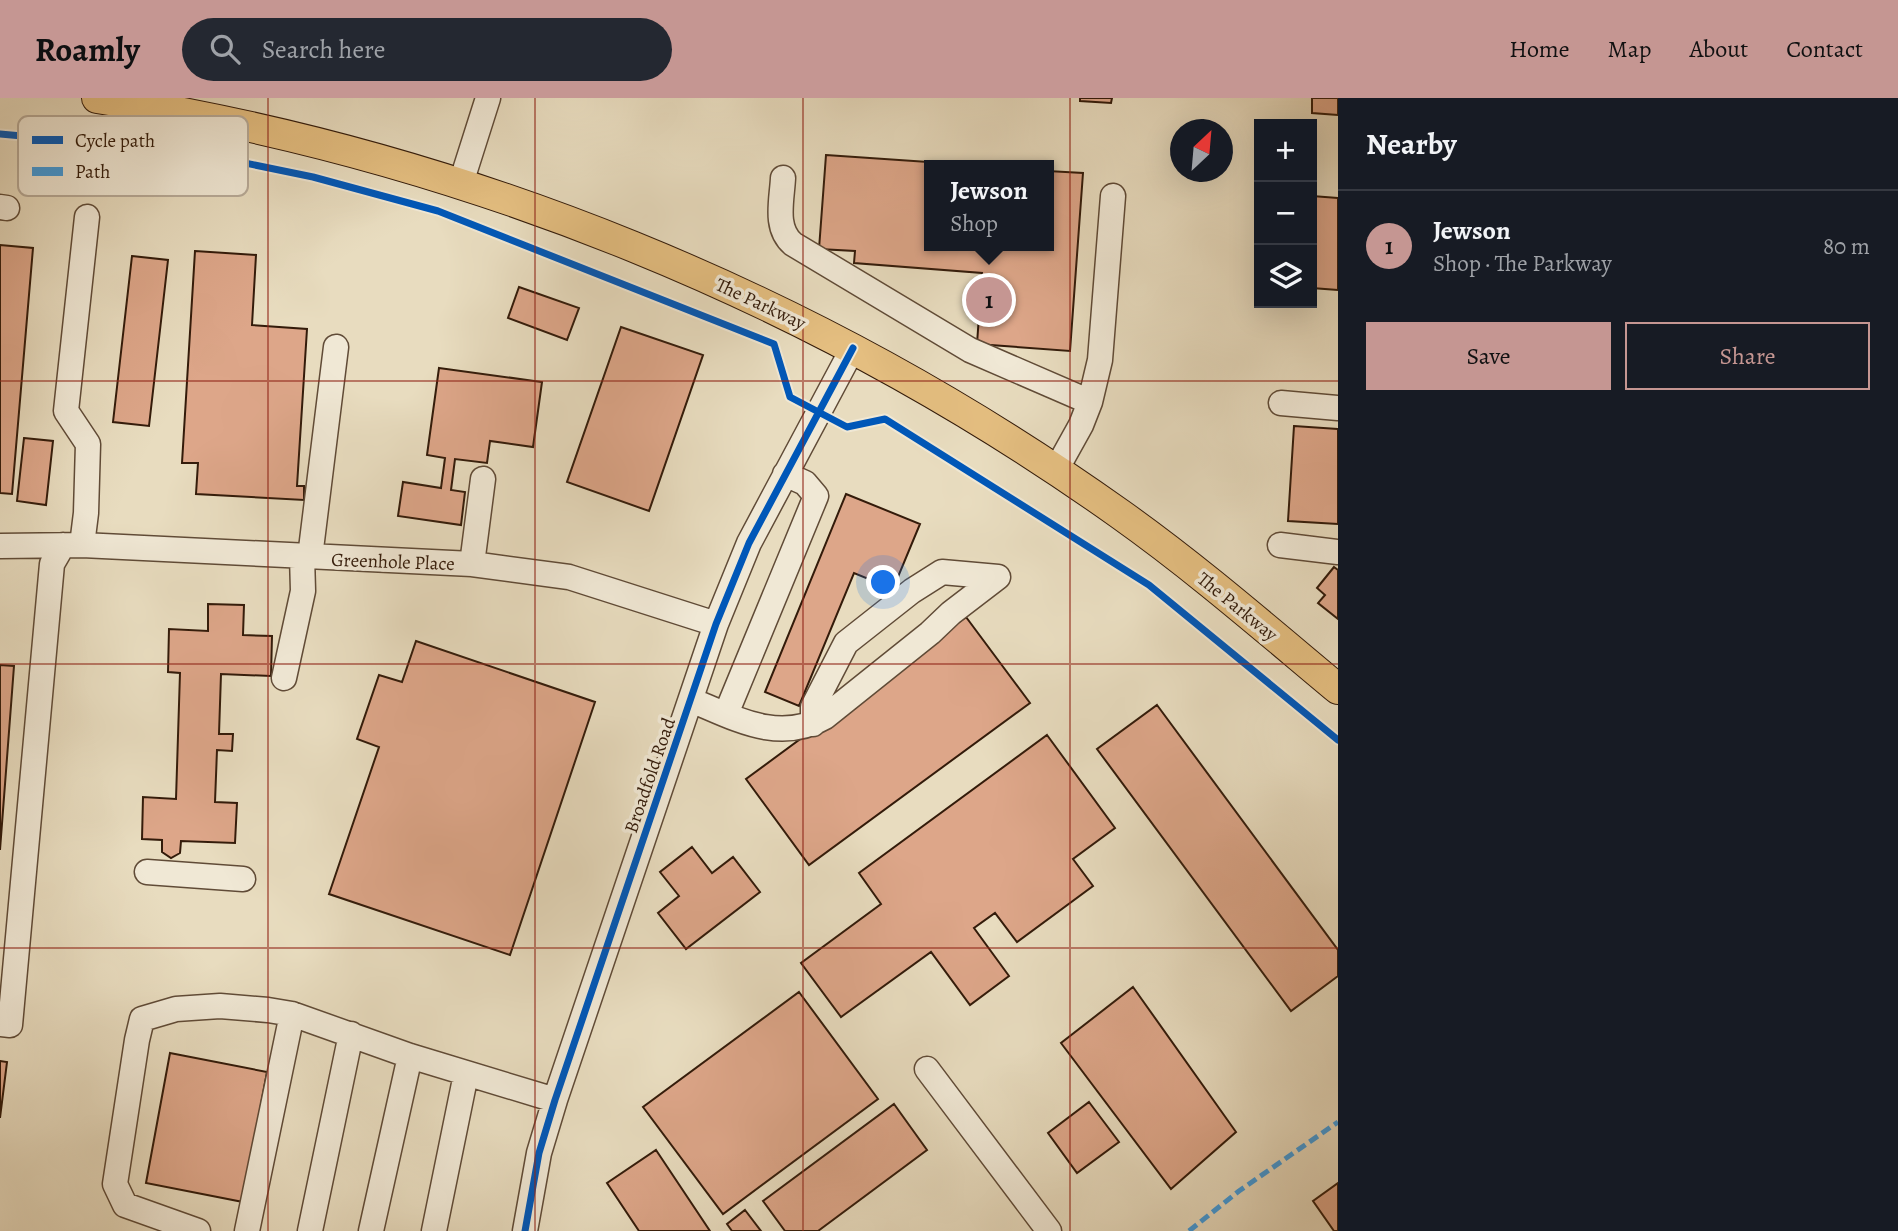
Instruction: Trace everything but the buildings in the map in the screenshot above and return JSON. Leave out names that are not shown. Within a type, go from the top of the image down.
[{"type":"main road","name":"The Parkway","points":[[97,98],[200,116]]},
{"type":"main road","name":"The Parkway","points":[[248,127],[370,155],[461,183],[571,222],[761,302],[853,348],[969,414],[1120,514],[1225,593],[1338,689]]},
{"type":"street","points":[[461,183],[488,98]]},
{"type":"street","points":[[783,178],[781,228],[785,237],[793,244],[970,350],[1090,402]]},
{"type":"street","points":[[1056,470],[1081,425],[1090,402],[1100,360],[1113,196]]},
{"type":"street","points":[[0,1024],[10,1025],[52,564],[72,545],[86,513],[88,444],[66,411],[87,217]]},
{"type":"street","points":[[284,678],[303,591],[336,347]]},
{"type":"street","name":"Broadfold Road","points":[[525,1231],[539,1153],[555,1100],[716,624],[749,543],[853,348]]},
{"type":"street","points":[[1281,403],[1338,408]]},
{"type":"street","points":[[726,714],[816,496],[805,483],[785,474]]},
{"type":"street","points":[[472,564],[483,479]]},
{"type":"street","name":"Greenhole Place","points":[[0,546],[72,545],[472,564],[569,578],[716,624]]},
{"type":"street","points":[[1280,545],[1338,551]]},
{"type":"street","points":[[691,700],[750,725],[794,730],[813,724],[998,577],[942,572],[912,591],[846,643],[813,707],[813,724]]},
{"type":"street","points":[[147,872],[243,879]]},
{"type":"street","points":[[198,1231],[125,1205],[115,1184],[136,1040],[142,1019],[176,1009],[219,1006],[292,1014],[410,1056],[555,1100]]},
{"type":"street","points":[[247,1231],[292,1014]]},
{"type":"street","points":[[310,1231],[351,1034]]},
{"type":"street","points":[[371,1231],[410,1056]]},
{"type":"street","points":[[927,1069],[1049,1231]]},
{"type":"street","points":[[434,1231],[466,1074]]},
{"type":"marked path","points":[[1189,1231],[1239,1191],[1338,1122]]},
{"type":"cycle path","points":[[0,134],[18,136]]},
{"type":"cycle path","points":[[248,164],[313,177],[438,211],[774,344],[790,397],[847,427],[885,419],[1149,585],[1338,740]]},
{"type":"cycle path","points":[[525,1231],[539,1153],[555,1100],[716,624],[749,543],[853,348]]},
{"type":"place","name":"Jewson","points":[[989,300]]}]
